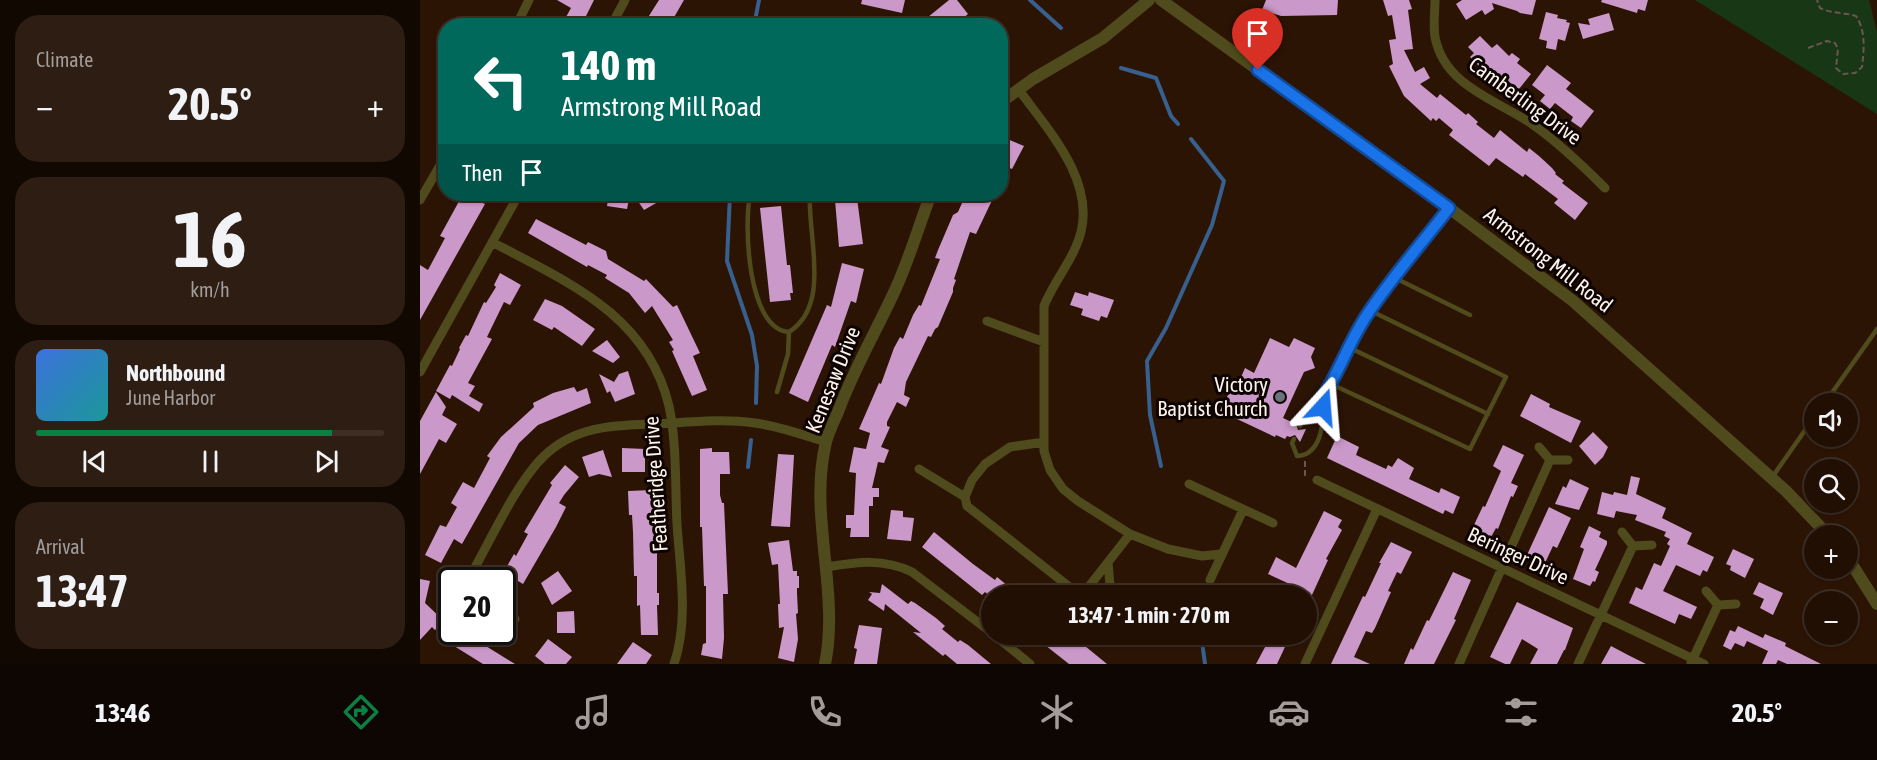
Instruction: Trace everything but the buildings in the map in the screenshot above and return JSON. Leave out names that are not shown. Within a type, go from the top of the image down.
[{"type":"street","points":[[520,18],[529,0]]},
{"type":"street","points":[[615,18],[625,0]]},
{"type":"street","points":[[1008,98],[1103,38],[1149,0]]},
{"type":"street","name":"Armstrong Mill Road","points":[[1161,0],[1449,208],[1573,301],[1771,478],[1818,525]]},
{"type":"street","name":"Camberling Drive","points":[[1435,0],[1438,48],[1452,72],[1470,88],[1545,133],[1562,146],[1605,188]]},
{"type":"street","points":[[1019,90],[1073,170],[1082,197],[1081,232],[1068,263],[1051,288],[1044,306],[1044,451],[1050,470],[1063,489],[1130,534],[1179,551],[1202,556],[1221,554]]},
{"type":"street","points":[[420,200],[438,169]]},
{"type":"street","points":[[420,372],[515,201]]},
{"type":"street","name":"Kenesaw Drive","points":[[825,664],[830,632],[830,603],[822,540],[820,487],[826,442],[850,378],[896,287],[928,201]]},
{"type":"street","name":"Featheridge Drive","points":[[492,242],[597,300],[622,322],[641,345],[654,367],[663,388],[672,423],[682,627],[682,639],[674,664]]},
{"type":"street","points":[[987,321],[1044,342]]},
{"type":"street","points":[[477,567],[521,486],[543,457],[559,443],[575,434],[598,427],[731,421],[757,423],[826,442]]},
{"type":"street","points":[[964,497],[972,480],[985,464],[1010,447],[1044,442]]},
{"type":"street","points":[[1539,447],[1550,460],[1568,460]]},
{"type":"street","points":[[1459,664],[1550,460]]},
{"type":"street","points":[[919,469],[964,497],[967,506],[1072,589],[1079,592],[1087,589],[1130,534]]},
{"type":"street","name":"Beringer Drive","points":[[1317,480],[1691,661],[1704,664]]},
{"type":"street","points":[[1189,484],[1274,523]]},
{"type":"street","points":[[1305,664],[1377,509]]},
{"type":"street","points":[[1210,580],[1243,510]]},
{"type":"street","points":[[1622,532],[1634,546]]},
{"type":"street","points":[[1634,546],[1652,545]]},
{"type":"street","points":[[1578,664],[1634,546]]},
{"type":"street","points":[[827,567],[870,562],[899,566],[912,572],[981,625]]},
{"type":"street","points":[[1108,563],[1110,585]]},
{"type":"street","points":[[1858,574],[1877,604]]},
{"type":"street","points":[[1707,591],[1718,605]]},
{"type":"street","points":[[1718,605],[1736,604]]},
{"type":"street","points":[[1691,661],[1718,605]]},
{"type":"street","points":[[1006,645],[1030,664]]},
{"type":"lane","points":[[748,201],[748,231],[753,285],[770,324],[780,331],[789,332],[798,326],[807,315],[812,300],[814,267],[810,201]]},
{"type":"lane","points":[[1294,439],[1292,443],[1297,456],[1312,452],[1322,430],[1322,398],[1348,346],[1370,310],[1449,208]]},
{"type":"lane","points":[[1395,278],[1470,315]]},
{"type":"lane","points":[[1331,384],[1470,449],[1506,377],[1370,310]]},
{"type":"lane","points":[[1832,393],[1877,329]]},
{"type":"lane","points":[[777,392],[788,354],[789,332]]},
{"type":"lane","points":[[1348,346],[1488,414]]},
{"type":"lane","points":[[1300,426],[1310,403],[1322,398]]},
{"type":"lane","points":[[1771,478],[1804,432]]},
{"type":"path","points":[[1808,48],[1827,41],[1835,43],[1838,49],[1836,68],[1843,74],[1855,73],[1862,67],[1864,48],[1862,25],[1856,16],[1830,13],[1820,8],[1817,0]]},
{"type":"path","points":[[1305,455],[1305,475],[1317,480]]},
{"type":"green space","points":[[1695,0],[1869,0],[1877,32],[1877,114]]},
{"type":"waterway","points":[[756,18],[759,0]]},
{"type":"waterway","points":[[1030,0],[1061,28]]},
{"type":"waterway","points":[[1121,68],[1156,78],[1171,116],[1178,124]]},
{"type":"waterway","points":[[1161,466],[1150,415],[1147,361],[1166,328],[1212,225],[1224,181],[1191,139]]},
{"type":"waterway","points":[[730,201],[727,261],[752,335],[757,366],[756,403]]},
{"type":"waterway","points":[[748,467],[751,440]]},
{"type":"waterway","points":[[1202,645],[1205,664]]},
{"type":"place","name":"Victory Baptist Church","points":[[1280,397]]},
{"type":"route","points":[[1258,70],[1449,208],[1370,310],[1348,346],[1322,398],[1323,407]]}]
